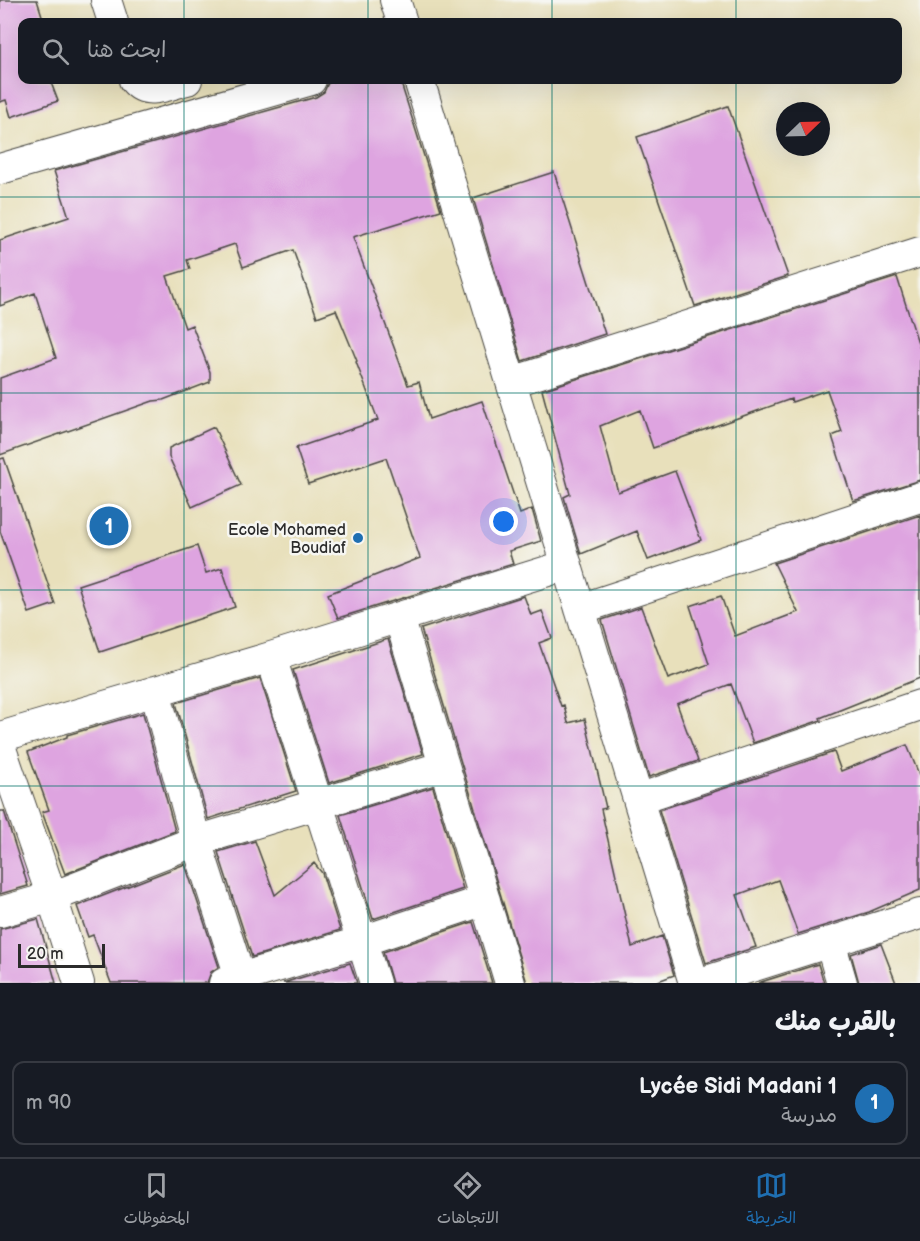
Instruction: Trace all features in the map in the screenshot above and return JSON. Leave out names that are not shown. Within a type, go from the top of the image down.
[{"type":"street","points":[[106,0],[111,18]]},
{"type":"street","points":[[137,84],[152,90],[174,84]]},
{"type":"street","points":[[0,169],[297,84]]},
{"type":"street","points":[[420,84],[694,983]]},
{"type":"street","points":[[512,382],[920,252]]},
{"type":"street","points":[[580,609],[920,497]]},
{"type":"street","points":[[0,737],[271,657],[567,565]]},
{"type":"street","points":[[399,617],[510,983]]},
{"type":"street","points":[[271,657],[375,983]]},
{"type":"street","points":[[155,692],[235,982],[485,900]]},
{"type":"street","points":[[638,799],[920,705]]},
{"type":"street","points":[[0,746],[8,798],[52,897],[79,983]]},
{"type":"street","points":[[0,912],[52,897],[196,841],[444,766]]},
{"type":"street","points":[[700,983],[920,914]]},
{"type":"street","points":[[830,942],[842,983]]},
{"type":"building","points":[[0,0],[37,0],[43,18],[18,18],[18,84],[52,84],[58,101],[11,117],[6,100],[0,102]]},
{"type":"building","points":[[328,84],[401,84],[441,210],[353,237],[408,385],[419,382],[429,419],[482,401],[520,514],[532,509],[541,541],[509,551],[513,564],[338,618],[328,594],[420,558],[386,458],[308,484],[296,448],[378,420],[336,310],[317,317],[293,250],[243,267],[235,244],[187,260],[190,269],[167,276],[185,328],[192,325],[210,372],[210,382],[0,455],[0,378],[56,358],[35,293],[0,306],[0,240],[69,217],[54,171],[316,97],[324,92]]},
{"type":"building","points":[[728,106],[788,276],[695,306],[637,137]]},
{"type":"building","points":[[554,172],[605,334],[522,361],[473,198]]},
{"type":"building","points":[[897,277],[920,349],[920,480],[853,501],[832,436],[842,432],[827,390],[792,402],[791,399],[653,448],[640,410],[600,426],[618,492],[675,471],[701,540],[648,560],[637,531],[581,554],[564,497],[570,494],[542,390]]},
{"type":"building","points":[[214,427],[241,485],[192,507],[169,457],[169,448]]},
{"type":"building","points":[[4,458],[55,604],[29,613],[0,531],[0,459]]},
{"type":"building","points":[[920,515],[920,678],[820,718],[821,720],[753,743],[731,684],[677,704],[698,761],[649,777],[602,620],[641,607],[668,679],[709,664],[690,606],[721,596],[735,636],[798,612],[774,563]]},
{"type":"building","points":[[197,546],[206,573],[222,568],[235,607],[100,652],[78,585]]},
{"type":"building","points":[[524,596],[531,615],[542,611],[552,638],[539,643],[561,706],[564,705],[568,723],[585,719],[606,808],[601,809],[632,947],[662,936],[674,975],[653,983],[527,983],[421,629]]},
{"type":"building","points":[[388,639],[423,754],[329,783],[293,670]]},
{"type":"building","points":[[260,678],[296,791],[208,819],[176,703]]},
{"type":"building","points":[[143,713],[175,831],[65,874],[42,812],[49,810],[28,752],[67,737],[67,735]]},
{"type":"building","points":[[907,745],[920,777],[920,890],[869,912],[798,934],[778,880],[737,895],[756,947],[706,963],[659,810],[834,752],[841,771]]},
{"type":"building","points":[[433,787],[463,889],[373,919],[340,815]]},
{"type":"building","points":[[0,811],[4,811],[28,886],[0,894]]},
{"type":"building","points":[[255,841],[275,895],[314,863],[322,873],[340,930],[252,957],[218,852]]},
{"type":"building","points":[[185,864],[219,967],[211,972],[207,983],[111,983],[93,935],[88,937],[77,906]]},
{"type":"building","points":[[38,919],[56,983],[0,983],[0,929]]},
{"type":"building","points":[[473,922],[492,983],[392,983],[383,952]]},
{"type":"building","points":[[881,944],[896,983],[859,983],[851,954]]},
{"type":"building","points":[[350,963],[357,983],[283,983]]},
{"type":"building","points":[[818,964],[824,983],[758,983]]},
{"type":"place","name":"Lycée Sidi Madani 1","points":[[109,526]]},
{"type":"place","name":"Ecole Mohamed Boudiaf","points":[[358,538]]}]
